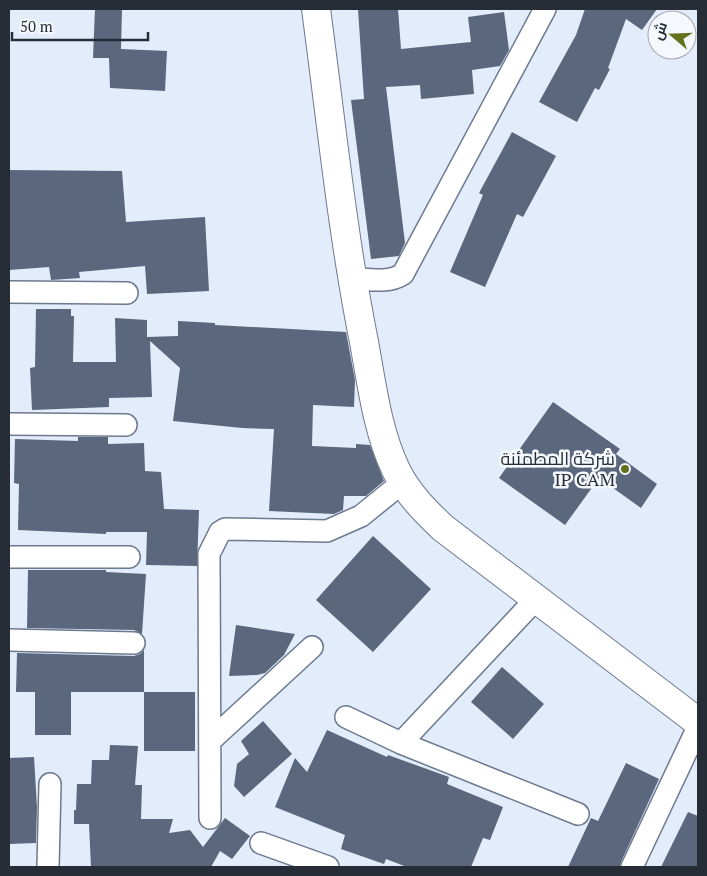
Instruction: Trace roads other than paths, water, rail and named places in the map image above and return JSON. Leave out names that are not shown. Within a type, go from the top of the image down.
[{"type":"main road","points":[[316,9],[351,278],[379,423],[388,452],[403,482],[420,506],[443,528],[698,722]]},
{"type":"street","points":[[351,278],[388,280],[396,279],[403,274],[545,9]]},
{"type":"street","points":[[9,292],[127,294]]},
{"type":"street","points":[[9,423],[126,425]]},
{"type":"street","points":[[210,818],[208,554],[220,532],[225,529],[327,531],[361,516],[403,482]]},
{"type":"street","points":[[9,557],[129,558]]},
{"type":"street","points":[[401,743],[536,599]]},
{"type":"street","points":[[9,640],[134,643]]},
{"type":"street","points":[[210,741],[312,647]]},
{"type":"street","points":[[346,717],[401,743],[578,814]]},
{"type":"street","points":[[632,867],[698,727]]},
{"type":"street","points":[[48,867],[50,784]]},
{"type":"street","points":[[262,843],[328,867]]},
{"type":"place","name":"شركة المطمئنة IP CAM","points":[[625,469]]}]
